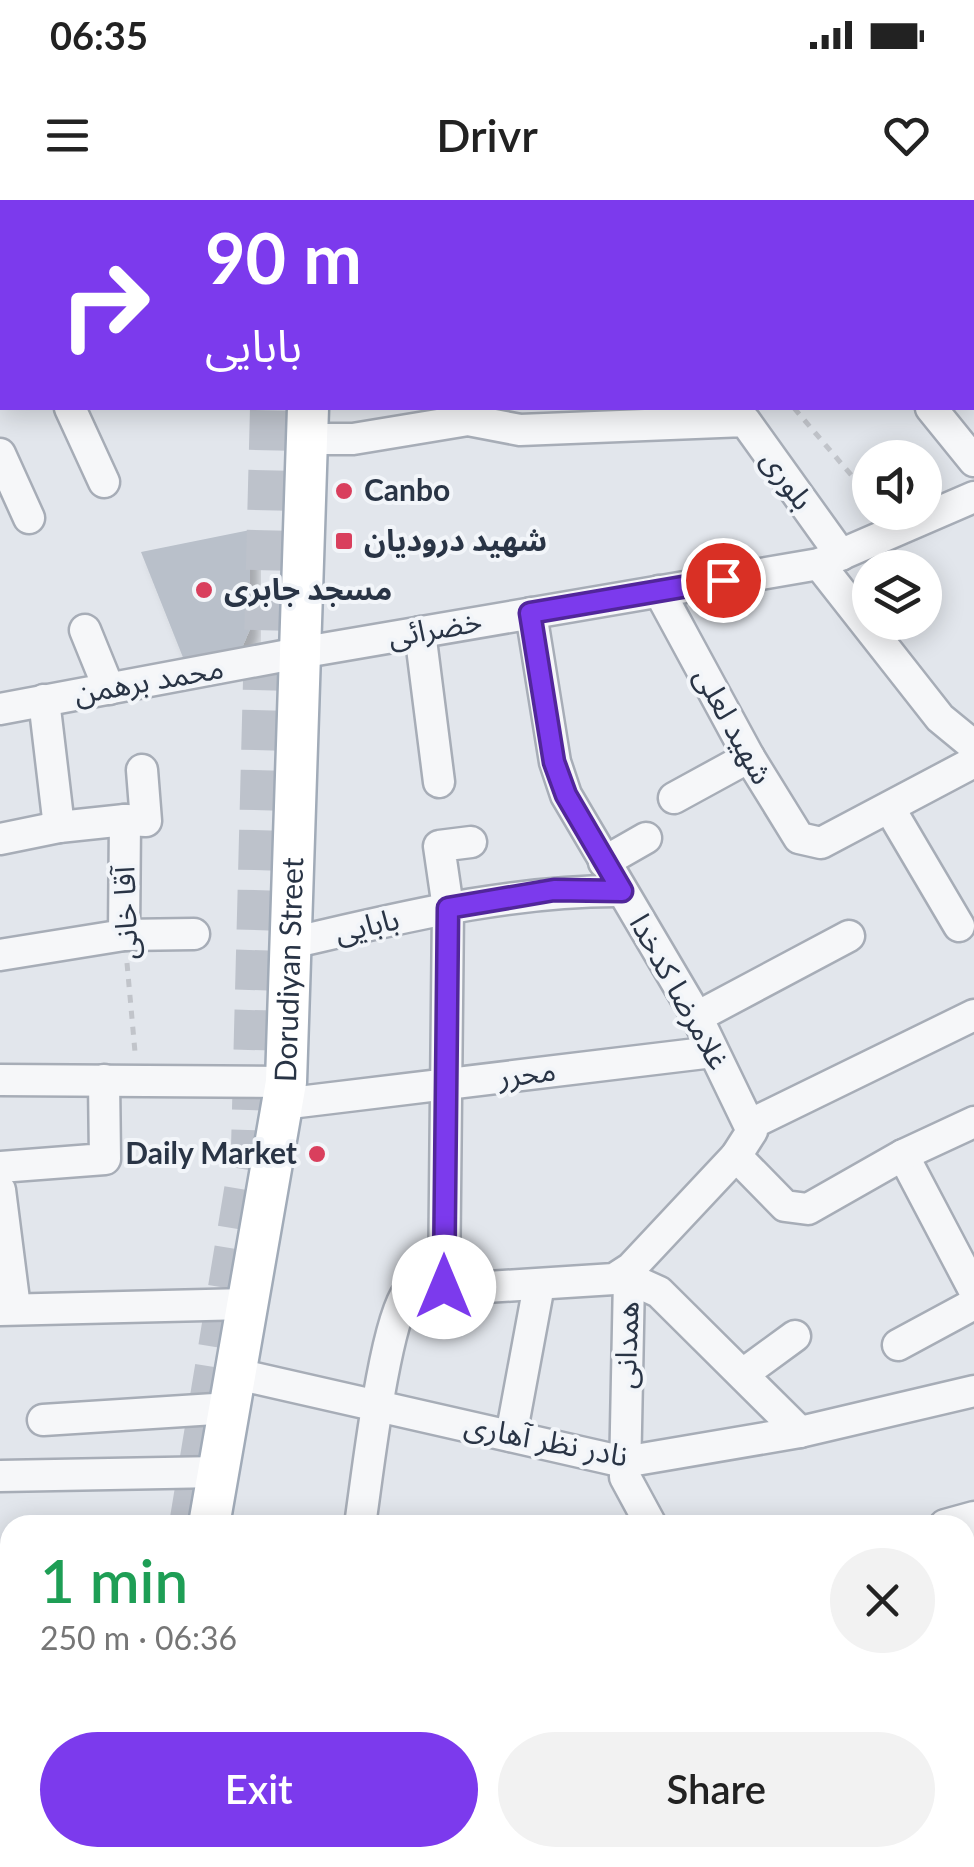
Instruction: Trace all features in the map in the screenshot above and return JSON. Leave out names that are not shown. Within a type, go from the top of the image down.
[{"type":"main road","name":"Dorudiyan Street","points":[[211,1515],[284,1093],[308,423]]},
{"type":"street","points":[[71,410],[104,482]]},
{"type":"street","points":[[932,410],[974,461]]},
{"type":"street","name":"بلوری","points":[[308,423],[353,440],[468,420],[520,430],[744,421],[830,560]]},
{"type":"street","points":[[0,454],[29,518]]},
{"type":"street","name":"خضرائی","points":[[299,653],[830,560],[974,497]]},
{"type":"street","points":[[830,560],[940,718],[974,746]]},
{"type":"street","name":"شهید لعلی","points":[[659,592],[748,757],[799,838],[822,843],[890,809]]},
{"type":"street","name":"غلامرضا کدخدا","points":[[530,613],[554,762],[566,795],[697,1016],[751,1124]]},
{"type":"street","points":[[85,630],[108,689]]},
{"type":"street","points":[[420,632],[439,782]]},
{"type":"street","name":"محمد برهمن","points":[[0,709],[299,653]]},
{"type":"street","points":[[44,700],[59,827]]},
{"type":"street","points":[[674,798],[748,757]]},
{"type":"street","points":[[959,926],[890,809],[974,762]]},
{"type":"street","points":[[0,840],[59,827],[146,821],[142,770]]},
{"type":"street","name":"آقا خانی","points":[[124,935],[125,820]]},
{"type":"street","points":[[604,862],[646,838]]},
{"type":"street","points":[[444,1287],[448,908],[438,846],[471,842]]},
{"type":"street","name":"بابایی","points":[[291,943],[448,908],[554,890],[622,891]]},
{"type":"street","points":[[0,955],[124,935],[194,934]]},
{"type":"street","points":[[697,1016],[848,936]]},
{"type":"street","points":[[362,1515],[378,1406],[402,1300],[416,1289],[604,1282],[625,1277],[736,1156],[750,1137],[751,1124],[974,1016]]},
{"type":"street","name":"محرر","points":[[0,1080],[138,1078],[284,1093],[444,1084],[713,1052]]},
{"type":"street","points":[[0,1166],[105,1158],[104,1080]]},
{"type":"street","points":[[736,1156],[785,1206],[808,1209],[903,1155],[974,1122]]},
{"type":"street","points":[[898,1345],[973,1290],[903,1155]]},
{"type":"street","points":[[0,1190],[7,1309],[248,1304]]},
{"type":"street","points":[[625,1277],[659,1292],[800,1432]]},
{"type":"street","name":"همدانی","points":[[625,1277],[624,1462],[630,1492],[645,1515]]},
{"type":"street","points":[[510,1436],[538,1285]]},
{"type":"street","points":[[744,1374],[795,1336]]},
{"type":"street","name":"نادر نظر آهاری","points":[[43,1420],[233,1391],[378,1406],[624,1462],[800,1432],[974,1392]]},
{"type":"street","points":[[0,1476],[218,1472]]},
{"type":"path","points":[[796,410],[852,476]]},
{"type":"path","name":"آقا خانی","points":[[124,935],[138,1078]]},
{"type":"building","name":"مسجد جابری","points":[[250,530],[250,629],[241,650],[184,660],[141,552]]},
{"type":"tunnel","points":[[191,1515],[251,1148],[270,410]]},
{"type":"place","name":"Canbo","points":[[344,491]]},
{"type":"place","name":"شهید درودیان","points":[[344,541]]},
{"type":"place","name":"مسجد جابری","points":[[204,590]]},
{"type":"place","name":"Daily Market","points":[[317,1154]]},
{"type":"route","points":[[444,1287],[448,908],[554,890],[622,891],[566,795],[554,762],[530,613],[723,580]]}]
